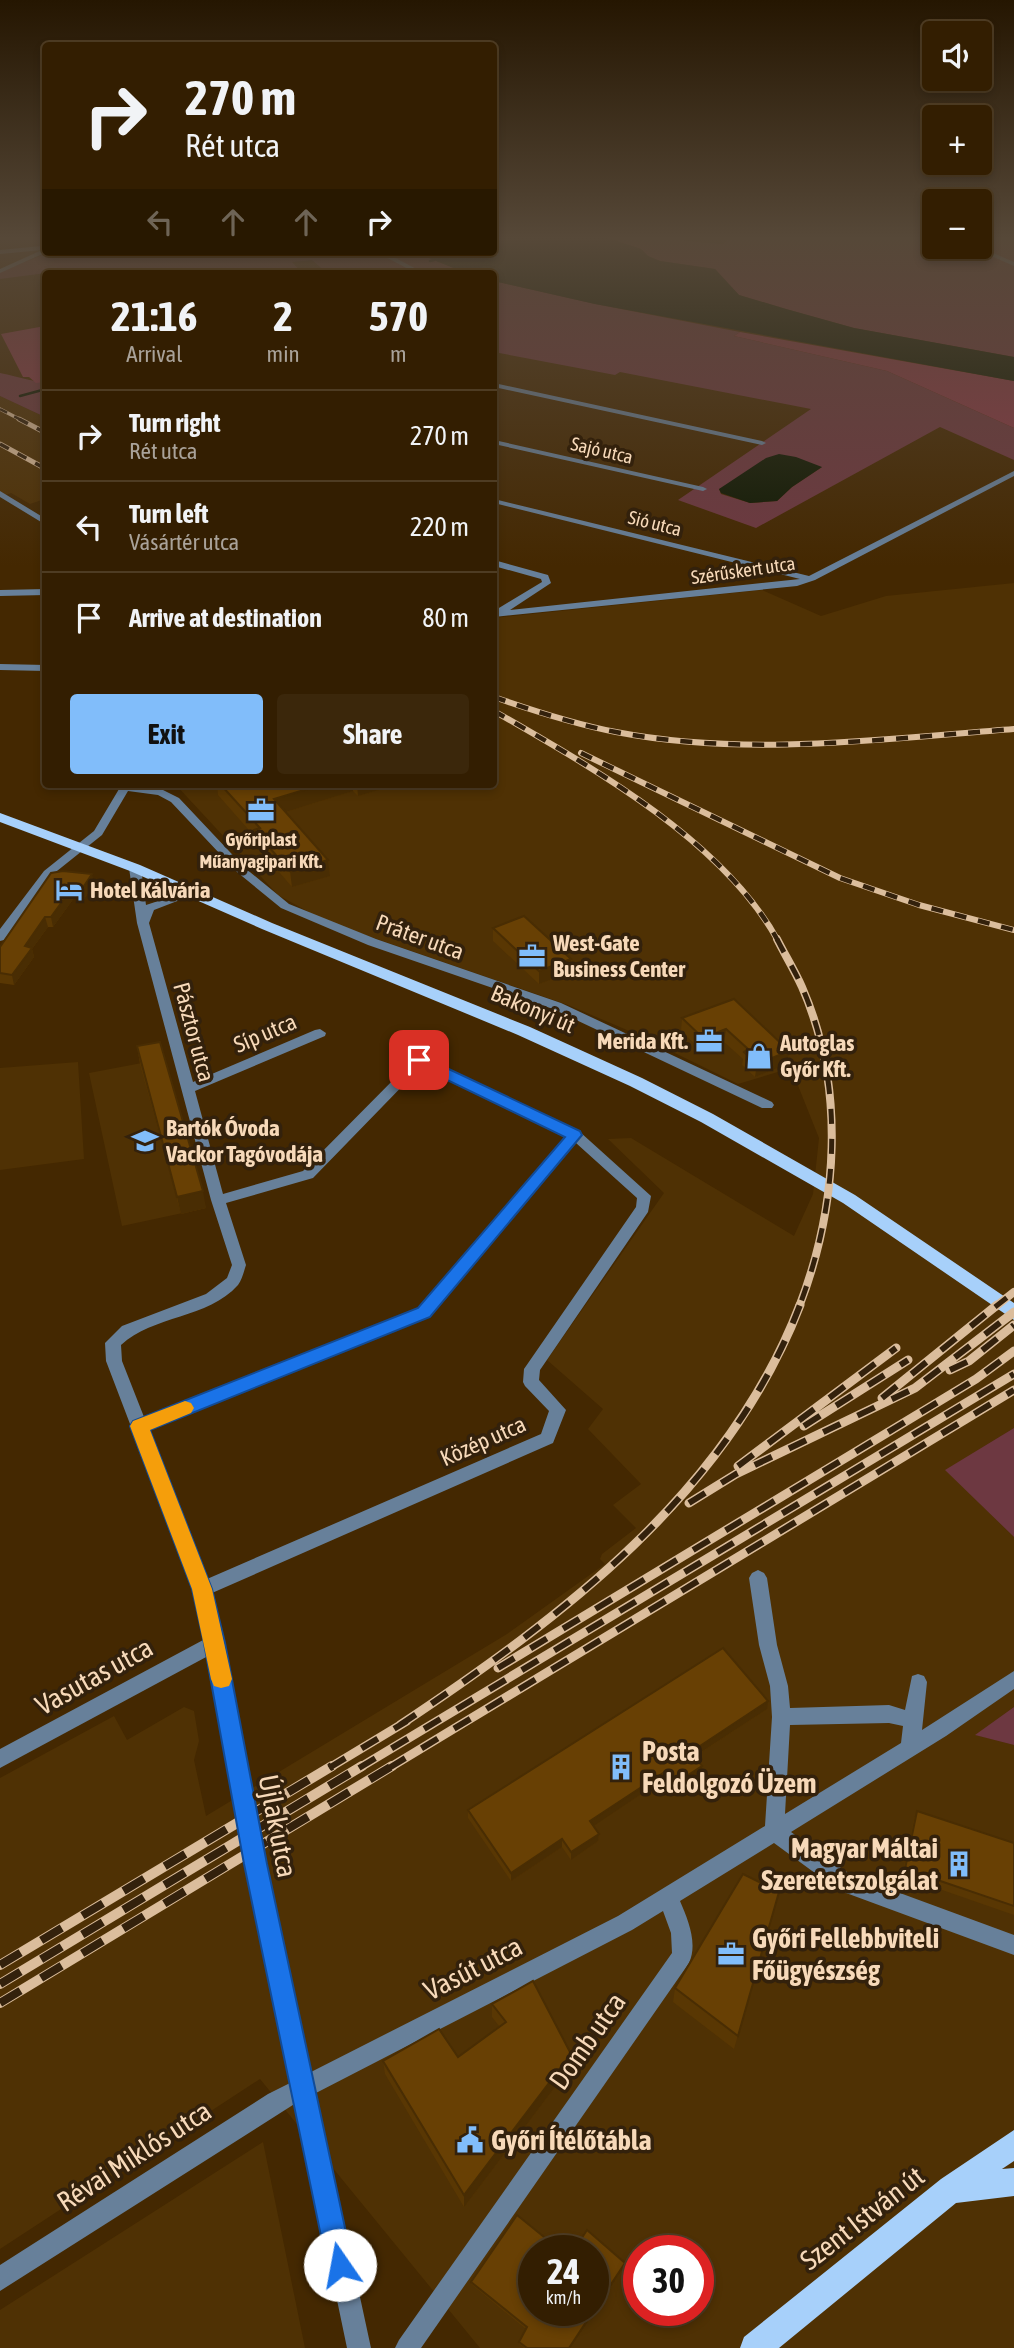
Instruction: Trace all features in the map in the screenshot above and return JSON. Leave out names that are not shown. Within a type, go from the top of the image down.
[{"type":"main road","name":"Bakonyi út","points":[[0,817],[135,868],[580,1055],[707,1118],[779,1158],[859,1206],[1014,1313]]},
{"type":"main road","name":"Szent István út","points":[[755,2348],[951,2189],[1014,2144]]},
{"type":"main road","points":[[951,2189],[1014,2182]]},
{"type":"street","points":[[497,387],[762,443]]},
{"type":"street","name":"Sajó utca","points":[[497,443],[703,489]]},
{"type":"street","name":"Szérűskert utca","points":[[497,614],[774,587],[808,579],[1014,473]]},
{"type":"street","points":[[0,493],[42,520]]},
{"type":"street","name":"Sió utca","points":[[497,502],[808,579]]},
{"type":"street","points":[[497,564],[537,573],[545,577],[547,583],[497,612]]},
{"type":"street","points":[[0,593],[42,592]]},
{"type":"street","points":[[0,667],[42,668]]},
{"type":"street","points":[[0,937],[48,873],[103,826],[125,788]]},
{"type":"street","name":"Práter utca","points":[[137,788],[160,792],[175,800],[241,870],[285,906],[372,942],[557,1006],[767,1105]]},
{"type":"street","name":"Pásztor utca","points":[[127,1329],[211,1298],[233,1281],[239,1265],[218,1200],[143,923],[135,868]]},
{"type":"street","points":[[143,923],[149,908],[192,894]]},
{"type":"street","name":"Síp utca","points":[[188,1089],[320,1033]]},
{"type":"street","points":[[139,1426],[424,1312],[575,1135],[414,1065],[308,1175],[218,1200]]},
{"type":"street","name":"Közép utca","points":[[202,1589],[547,1438],[558,1410],[531,1382],[532,1368],[643,1208],[644,1196],[575,1135]]},
{"type":"street","name":"Újlak utca","points":[[127,1329],[113,1343],[114,1361],[202,1589],[215,1643],[259,1878],[359,2348]]},
{"type":"street","points":[[758,1578],[768,1645],[779,1686],[781,1717],[774,1830]]},
{"type":"street","name":"Vasutas utca","points":[[0,1759],[215,1643]]},
{"type":"street","points":[[667,1897],[910,1748],[1014,1679]]},
{"type":"street","points":[[910,1748],[918,1682]]},
{"type":"street","points":[[781,1717],[889,1714],[912,1720]]},
{"type":"street","points":[[774,1830],[845,1882],[1014,1945]]},
{"type":"street","name":"Vasút utca","points":[[303,2087],[625,1923],[667,1897]]},
{"type":"street","name":"Domb utca","points":[[407,2348],[531,2175],[682,1956],[684,1941],[680,1924],[667,1897]]},
{"type":"street","name":"Révai Miklós utca","points":[[0,2279],[227,2131],[303,2087]]},
{"type":"shaded area","points":[[7,347],[42,347],[42,382],[36,383],[29,377],[23,377]]},
{"type":"shaded area","points":[[497,347],[780,347],[887,371],[1014,428],[1014,460],[940,427],[756,528],[678,500],[811,409],[620,372],[615,375],[497,353]],"holes":[[[822,467],[792,487],[777,501],[750,503],[721,494],[719,489]]]},
{"type":"shaded area","points":[[780,347],[821,347],[1014,381],[1014,428],[887,371]]},
{"type":"shaded area","points":[[827,347],[956,347],[1014,357],[1014,381]]},
{"type":"shaded area","points":[[956,347],[1014,347],[1014,357]]},
{"type":"shaded area","points":[[0,373],[42,382],[42,416],[0,396]]},
{"type":"shaded area","points":[[0,396],[42,416],[42,500],[30,504],[11,493],[0,497]]},
{"type":"shaded area","points":[[779,454],[822,467],[792,487],[777,501],[750,503],[721,493],[719,489],[766,458]]},
{"type":"shaded area","points":[[1014,583],[1014,1428],[946,1470],[1014,1537],[1014,1707],[976,1735],[1014,1745],[1014,2348],[480,2348],[260,2079],[0,2249],[0,1778],[114,1716],[127,1740],[184,1707],[194,1711],[199,1741],[194,1760],[206,1816],[507,1634],[605,1564],[600,1559],[602,1554],[636,1528],[613,1505],[641,1484],[588,1429],[603,1409],[547,1360],[664,1193],[608,1139],[631,1138],[794,1236],[813,1194],[819,1138],[791,1068],[738,1084],[634,1033],[568,1005],[325,921],[278,895],[179,788],[497,788],[497,618],[762,590],[821,616],[886,596]]},
{"type":"shaded area","name":"Bartók Óvoda Vackor Tagóvodája","points":[[163,1059],[206,1208],[122,1226],[89,1073]]},
{"type":"shaded area","points":[[78,1062],[84,1159],[0,1170],[0,1068]]},
{"type":"shaded area","points":[[1014,1428],[1014,1537],[945,1470]]},
{"type":"shaded area","points":[[1014,1707],[1014,1745],[975,1735]]},
{"type":"shaded area","points":[[263,2142],[305,2348],[0,2348],[0,2310]]},
{"type":"building","points":[[224,788],[311,788],[274,799],[328,860],[290,871],[254,830],[260,828]]},
{"type":"building","points":[[63,871],[92,874],[82,889],[72,888],[51,917],[45,917],[25,946],[32,948],[12,975],[0,973],[0,947],[51,873]]},
{"type":"building","points":[[524,916],[571,959],[539,971],[493,928]]},
{"type":"building","points":[[734,999],[789,1051],[757,1064],[744,1052],[748,1049],[726,1029],[703,1038],[682,1018]]},
{"type":"building","name":"Bartók Óvoda Vackor Tagóvodája","points":[[160,1042],[203,1191],[177,1197],[137,1046]]},
{"type":"building","name":"Posta Feldolgozó Üzem","points":[[723,1648],[768,1701],[691,1752],[702,1766],[676,1783],[666,1771],[590,1821],[599,1834],[571,1852],[562,1839],[511,1873],[468,1810]]},
{"type":"building","name":"Magyar Máltai Szeretetszolgálat","points":[[917,1811],[1014,1843],[1014,1906],[905,1869]]},
{"type":"building","name":"Győri Fellebbviteli Főügyészség","points":[[743,1874],[779,1892],[738,2036],[675,1988]]},
{"type":"building","name":"Győri Ítélőtábla","points":[[533,1981],[571,2054],[464,2195],[383,2061],[439,2029],[458,2057],[506,2022],[492,2004]]},
{"type":"building","points":[[517,2215],[542,2235],[518,2235],[518,2320],[471,2282]]},
{"type":"building","points":[[609,2249],[623,2261],[623,2266],[609,2287]]},
{"type":"building","points":[[583,2326],[569,2348],[527,2348],[519,2342],[527,2327]]},
{"type":"waterway","points":[[20,396],[42,390]]},
{"type":"railway","points":[[0,409],[23,421]]},
{"type":"railway","points":[[19,419],[42,431]]},
{"type":"railway","points":[[0,444],[42,467]]},
{"type":"railway","points":[[497,698],[600,729],[715,743],[815,744],[1014,729]]},
{"type":"railway","points":[[497,713],[612,782],[690,839],[724,871],[754,905],[778,941]]},
{"type":"railway","points":[[581,753],[840,878],[919,905],[1014,930]]},
{"type":"railway","points":[[777,939],[802,987],[816,1026],[826,1065],[831,1106],[829,1188],[822,1229],[799,1307]]},
{"type":"railway","points":[[995,1307],[1014,1292]]},
{"type":"railway","points":[[400,1725],[461,1684],[579,1594],[634,1545],[685,1492],[730,1435],[769,1373],[800,1305]]},
{"type":"railway","points":[[882,1398],[997,1305]]},
{"type":"railway","points":[[689,1503],[736,1474],[915,1388],[1014,1312]]},
{"type":"railway","points":[[950,1370],[969,1361],[1014,1325]]},
{"type":"railway","points":[[738,1466],[896,1348]]},
{"type":"railway","points":[[498,1668],[976,1379],[1014,1351]]},
{"type":"railway","points":[[804,1426],[908,1360]]},
{"type":"railway","points":[[359,1768],[1014,1374]]},
{"type":"railway","points":[[389,1768],[1014,1390]]},
{"type":"railway","points":[[329,1768],[407,1721]]},
{"type":"railway","points":[[0,1965],[332,1766]]},
{"type":"railway","points":[[0,1984],[362,1766]]},
{"type":"railway","points":[[0,2003],[392,1766]]},
{"type":"slow traffic","points":[[185,1408],[139,1426],[170,1500],[202,1589],[221,1679]]},
{"type":"place","name":"Győriplast Műanyagipari Kft.","points":[[261,810]]},
{"type":"place","name":"Hotel Kálvária","points":[[69,890]]},
{"type":"place","name":"West-Gate Business Center","points":[[532,956]]},
{"type":"place","name":"Merida Kft.","points":[[709,1041]]},
{"type":"place","name":"Autoglas Győr Kft.","points":[[759,1056]]},
{"type":"place","name":"Bartók Óvoda Vackor Tagóvodája","points":[[145,1141]]},
{"type":"place","name":"Posta Feldolgozó Üzem","points":[[621,1767]]},
{"type":"place","name":"Magyar Máltai Szeretetszolgálat","points":[[959,1864]]},
{"type":"place","name":"Győri Fellebbviteli Főügyészség","points":[[731,1954]]},
{"type":"place","name":"Győri Ítélőtábla","points":[[470,2140]]},
{"type":"route","points":[[340,2265],[256,1864],[215,1643],[202,1589],[170,1500],[139,1426],[424,1312],[575,1135],[419,1060]]}]
